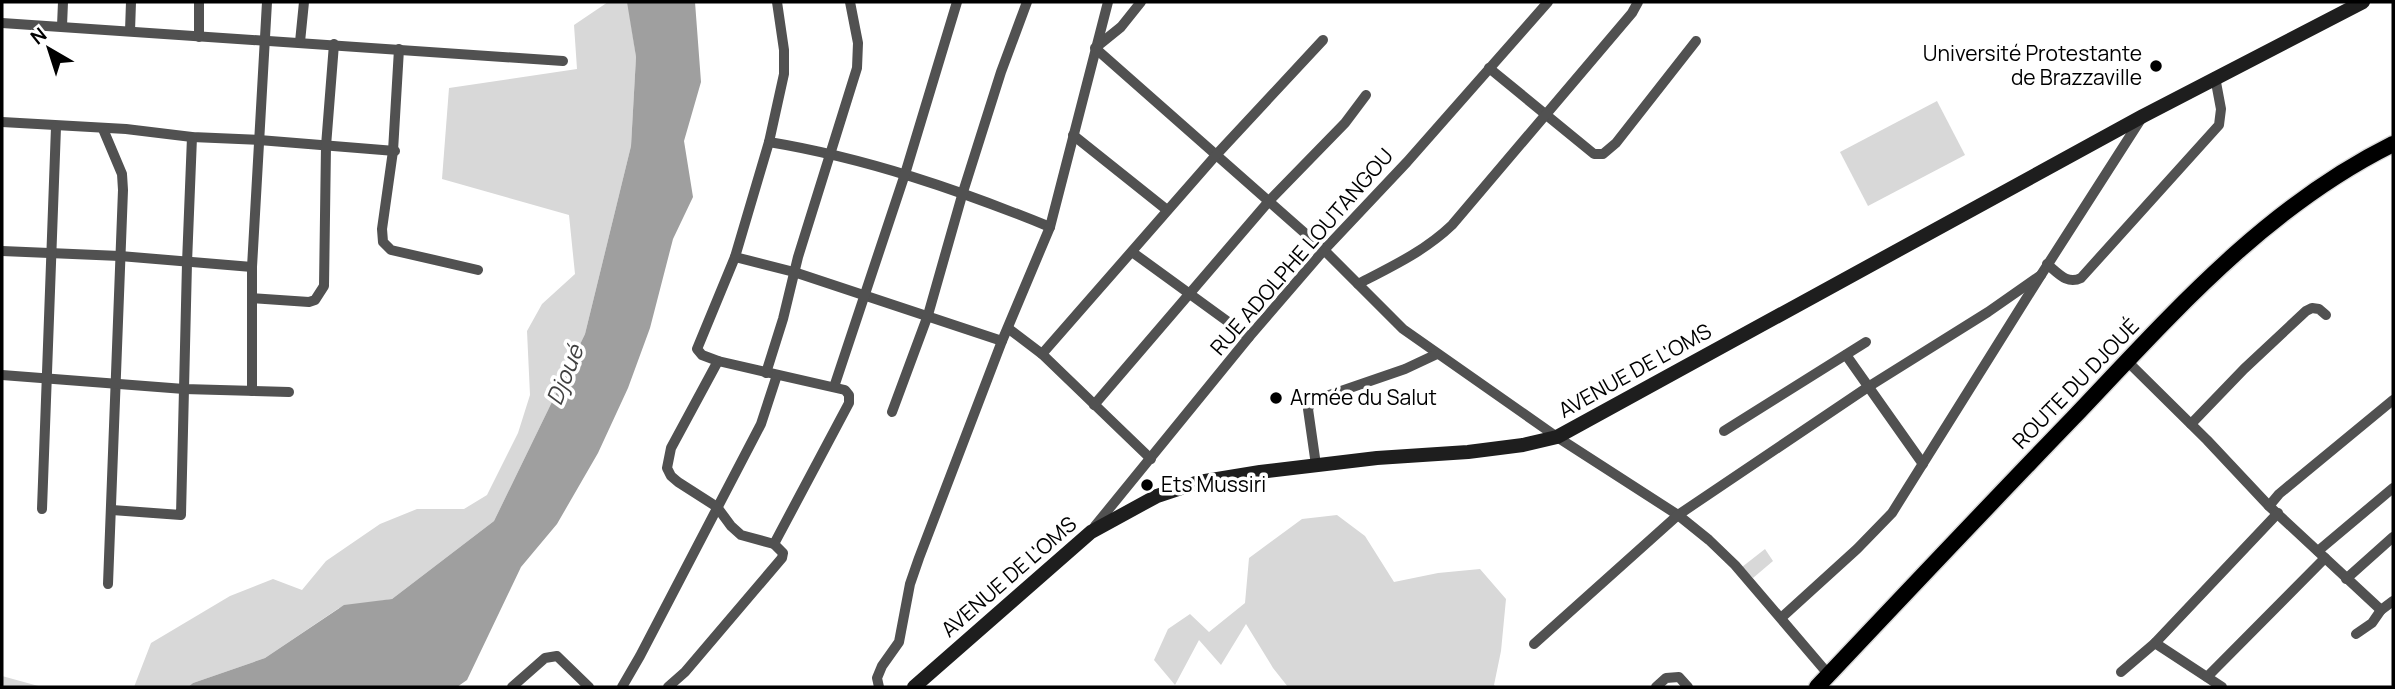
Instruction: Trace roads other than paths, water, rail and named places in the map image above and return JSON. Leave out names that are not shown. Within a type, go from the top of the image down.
[{"type":"main road","name":"ROUTE DU DJOUÉ","points":[[1817,687],[2127,361],[2234,253],[2270,221],[2329,180],[2393,144]]},
{"type":"street","points":[[62,26],[63,2]]},
{"type":"street","points":[[130,31],[131,2]]},
{"type":"street","points":[[199,2],[199,37]]},
{"type":"street","points":[[252,391],[252,267],[267,2]]},
{"type":"street","points":[[300,42],[304,2]]},
{"type":"street","points":[[774,544],[849,403],[847,392],[718,361],[702,355],[697,349],[735,257],[769,142],[784,74],[785,50],[777,2]]},
{"type":"street","points":[[766,373],[857,68],[858,43],[850,2]]},
{"type":"street","points":[[834,387],[905,174],[957,2]]},
{"type":"street","points":[[892,412],[928,316],[963,192],[1001,72],[1027,2]]},
{"type":"street","points":[[879,687],[877,678],[882,666],[899,642],[910,584],[919,558],[1002,341],[1050,227],[1108,2]]},
{"type":"street","points":[[1096,48],[1121,27],[1141,2]]},
{"type":"street","name":"RUE ADOLPHE LOUTANGOU","points":[[1091,532],[1248,337],[1548,2]]},
{"type":"street","points":[[1358,285],[1437,240],[1546,116],[1632,13],[1638,2]]},
{"type":"street","name":"AVENUE DE L'OMS","points":[[914,687],[1091,532],[1157,496],[1199,482],[1316,465],[1468,452],[1523,445],[1557,437],[2143,116],[2363,2]]},
{"type":"street","points":[[2,23],[563,61]]},
{"type":"street","points":[[1042,354],[1167,210],[1323,40]]},
{"type":"street","points":[[1489,68],[1594,154],[1602,154],[1616,144],[1696,41]]},
{"type":"street","points":[[252,298],[309,302],[315,300],[324,286],[326,146],[334,44]]},
{"type":"street","points":[[1096,48],[1324,250],[1402,329],[1557,437],[1678,515],[1735,565],[1829,675]]},
{"type":"street","points":[[399,49],[394,151],[382,229],[386,248],[478,270]]},
{"type":"street","points":[[2048,264],[2068,281],[2081,278],[2185,163],[2219,125],[2221,109],[2215,78]]},
{"type":"street","points":[[1094,405],[1269,201],[1331,139],[1366,95]]},
{"type":"street","points":[[1781,618],[1887,520],[2143,116]]},
{"type":"street","points":[[2,122],[126,129],[192,137],[394,151]]},
{"type":"street","points":[[43,509],[56,127]]},
{"type":"street","points":[[103,129],[122,174],[108,584]]},
{"type":"street","points":[[1073,135],[1167,210]]},
{"type":"street","points":[[112,510],[181,515],[192,137]]},
{"type":"street","points":[[769,142],[831,154],[905,174],[963,192],[1050,227]]},
{"type":"street","points":[[2,251],[120,256],[252,267]]},
{"type":"street","points":[[1132,252],[1248,337]]},
{"type":"street","points":[[735,257],[794,272],[1002,341]]},
{"type":"street","points":[[1534,645],[1678,515],[2041,275]]},
{"type":"street","points":[[2191,424],[2306,311],[2319,309],[2326,316]]},
{"type":"street","points":[[1009,329],[1042,354],[1151,459]]},
{"type":"street","points":[[1724,431],[1866,342]]},
{"type":"street","points":[[1316,465],[1308,409],[1312,401],[1405,369],[1437,354]]},
{"type":"street","points":[[1846,355],[1923,464]]},
{"type":"street","points":[[668,687],[685,672],[780,562],[783,553],[774,544],[741,535],[717,507],[671,476],[667,468],[667,459],[718,361]]},
{"type":"street","points":[[2127,361],[2269,506],[2381,610]]},
{"type":"street","points":[[2,375],[184,389],[289,392]]},
{"type":"street","points":[[622,687],[761,424],[777,375]]},
{"type":"street","points":[[2269,506],[2278,494],[2393,400]]},
{"type":"street","points":[[2207,677],[2321,554],[2393,488]]},
{"type":"street","points":[[2121,672],[2155,643],[2278,513]]},
{"type":"street","points":[[2346,579],[2393,537]]},
{"type":"street","points":[[2356,634],[2393,601]]},
{"type":"street","points":[[2155,643],[2221,687]]},
{"type":"street","points":[[512,687],[545,657],[557,656],[589,687]]},
{"type":"street","points":[[1656,687],[1672,676],[1679,677],[1688,687]]},
{"type":"place","name":"Université Protestante de Brazzaville","points":[[2156,66]]},
{"type":"place","name":"Armée du Salut","points":[[1276,398]]},
{"type":"place","name":"Ets Mussiri","points":[[1147,485]]},
{"type":"water label","name":"Djoué","points":[[565,375]]}]
